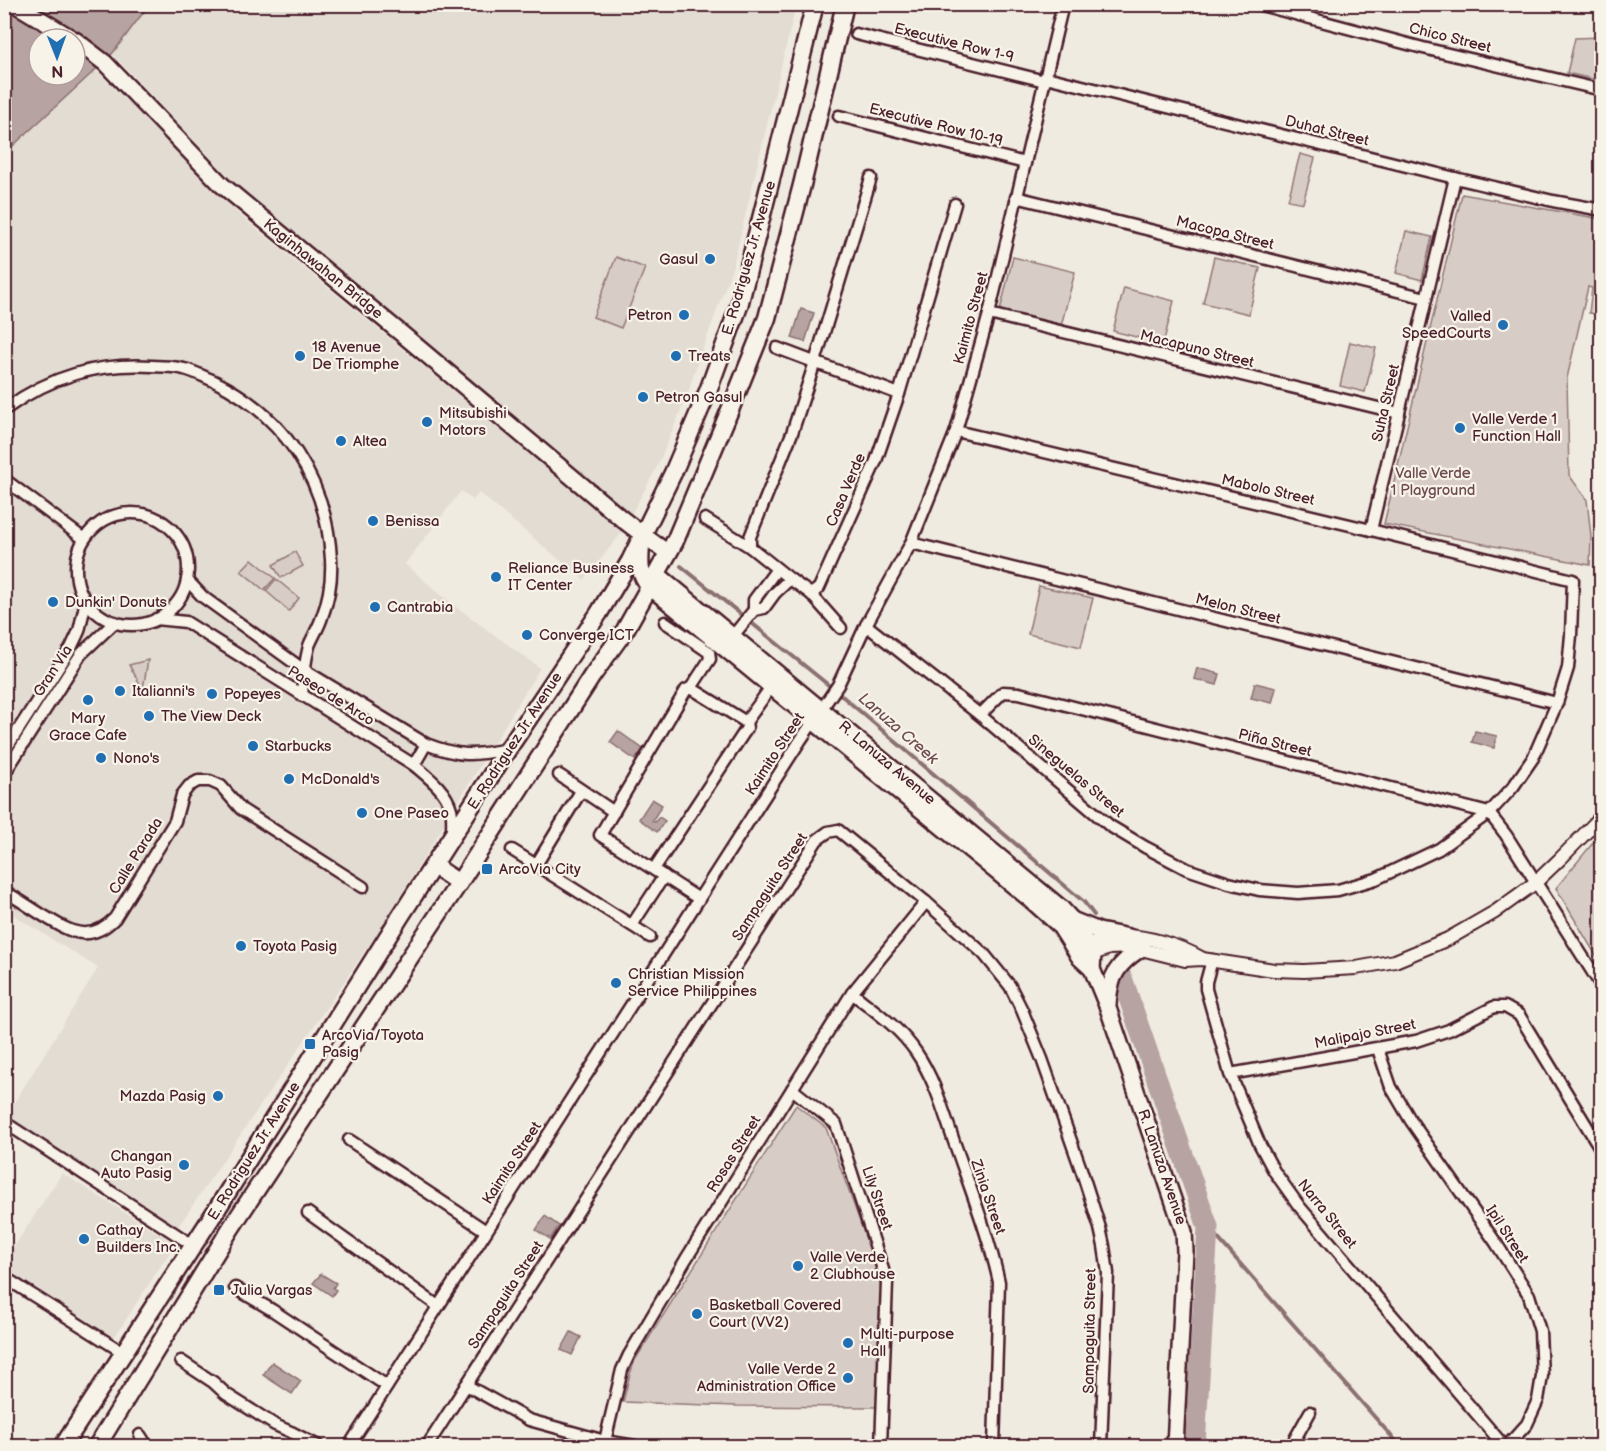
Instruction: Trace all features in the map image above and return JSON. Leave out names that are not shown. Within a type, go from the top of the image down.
[{"type":"main road","name":"Kaginhawahan Bridge","points":[[15,4],[53,27]]},
{"type":"main road","name":"E. Rodriguez Jr. Avenue","points":[[63,1446],[191,1250],[400,916],[599,613],[643,536],[708,391],[739,306],[815,4]]},
{"type":"main road","name":"E. Rodriguez Jr. Avenue","points":[[98,1446],[206,1268],[592,676],[625,630],[675,541],[767,318],[802,185],[845,4]]},
{"type":"main road","name":"Kaginhawahan Bridge","points":[[87,50],[105,63],[131,89],[222,186],[643,536],[668,553]]},
{"type":"main road","points":[[643,536],[640,570],[643,579],[653,580]]},
{"type":"main road","points":[[620,579],[640,570]]},
{"type":"main road","name":"R. Lanuza Avenue","points":[[653,580],[733,637],[818,716],[1059,925],[1085,955]]},
{"type":"main road","name":"R. Lanuza Avenue","points":[[733,637],[771,687],[818,716],[1029,881],[1072,920],[1108,1008],[1184,1232],[1175,1446]]},
{"type":"main road","points":[[434,866],[459,883]]},
{"type":"main road","points":[[1072,920],[1098,931],[1129,937]]},
{"type":"main road","points":[[1108,1008],[1109,989],[1114,975],[1122,963],[1142,948]]},
{"type":"main road","points":[[191,1250],[206,1268]]},
{"type":"street","name":"Kaimito Street","points":[[349,1446],[838,685],[866,625],[911,543],[956,431],[989,314],[1063,4]]},
{"type":"street","name":"Chico Street","points":[[1257,4],[1423,48],[1602,90]]},
{"type":"street","name":"Executive Row 1-9","points":[[856,34],[1046,79]]},
{"type":"street","name":"Duhat Street","points":[[1046,79],[1601,211]]},
{"type":"street","name":"Executive Row 10-19","points":[[839,116],[1025,163]]},
{"type":"street","points":[[750,547],[750,537],[792,433],[871,177]]},
{"type":"street","name":"Suha Street","points":[[1371,530],[1455,178]]},
{"type":"street","name":"Macopa Street","points":[[1016,197],[1426,298]]},
{"type":"street","name":"Casa Verde","points":[[811,594],[819,588],[876,461],[899,394],[955,204]]},
{"type":"street","name":"Macapuno Street","points":[[989,314],[1399,413]]},
{"type":"street","points":[[777,348],[899,394]]},
{"type":"street","points":[[7,408],[43,386],[85,370],[140,366],[183,368],[197,373],[230,389],[259,409],[285,436],[305,466],[319,497],[327,526],[331,560],[330,587],[323,615],[310,645],[304,670],[302,696]]},
{"type":"street","name":"Mabolo Street","points":[[956,431],[1572,580]]},
{"type":"street","points":[[8,482],[84,539]]},
{"type":"street","points":[[137,513],[157,519],[174,532],[187,559],[187,580],[176,603],[163,615],[135,624],[115,622],[94,610],[86,601],[79,587],[76,571],[78,555],[84,539],[98,525],[116,515],[137,513]]},
{"type":"street","points":[[705,519],[750,547],[811,594],[841,628]]},
{"type":"street","name":"Melon Street","points":[[911,543],[1557,703]]},
{"type":"street","points":[[754,611],[754,600],[777,569]]},
{"type":"street","points":[[733,637],[754,611],[764,608],[775,593],[790,579]]},
{"type":"street","name":"Paseo de Arco","points":[[187,580],[203,597],[304,670],[426,744],[461,755],[508,749]]},
{"type":"street","name":"Sineguelas Street","points":[[866,625],[980,715],[1110,826],[1187,869],[1259,890],[1298,893],[1338,890],[1376,879],[1439,849],[1489,813],[1513,787],[1533,758],[1557,703],[1568,668],[1572,580]]},
{"type":"street","name":"Gran Via","points":[[4,752],[71,648],[79,631],[86,601]]},
{"type":"street","name":"Paseo de Arco","points":[[156,619],[186,622],[414,765],[444,794],[451,809],[452,837]]},
{"type":"street","name":"Gran Via","points":[[4,774],[81,654],[115,622]]},
{"type":"street","points":[[665,622],[711,655],[691,688],[686,690],[600,835],[699,899]]},
{"type":"street","points":[[654,869],[747,728],[746,722],[771,687]]},
{"type":"street","points":[[691,688],[746,722]]},
{"type":"street","name":"Piña Street","points":[[980,715],[1003,692],[1019,693],[1489,813]]},
{"type":"street","points":[[414,765],[426,744]]},
{"type":"street","points":[[559,775],[614,812]]},
{"type":"street","name":"Calle Parada","points":[[4,891],[67,929],[91,933],[104,929],[115,918],[175,821],[182,795],[189,786],[198,781],[221,786],[241,809],[363,887]]},
{"type":"street","points":[[536,865],[581,791]]},
{"type":"street","points":[[1489,813],[1506,835],[1602,987]]},
{"type":"street","points":[[1085,955],[1118,946],[1142,948],[1185,960],[1207,959],[1274,970],[1304,971],[1356,968],[1395,961],[1457,934],[1495,912],[1535,883],[1602,816]]},
{"type":"street","name":"Sampaguita Street","points":[[427,1446],[817,840],[828,832],[838,830],[926,902],[984,954],[1010,986],[1022,1010],[1042,1059],[1093,1206],[1104,1246],[1108,1273],[1101,1446]]},
{"type":"street","points":[[512,850],[650,937]]},
{"type":"street","points":[[632,926],[664,876]]},
{"type":"street","name":"Rosas Street","points":[[605,1441],[622,1370],[686,1259],[852,993],[926,902]]},
{"type":"street","points":[[1085,955],[1113,937],[1129,937],[1144,938],[1188,950],[1207,959]]},
{"type":"street","name":"Narra Street","points":[[1207,959],[1206,989],[1230,1074],[1260,1145],[1274,1171],[1299,1206],[1506,1446]]},
{"type":"street","name":"Zinia Street","points":[[852,993],[896,1028],[916,1053],[933,1083],[978,1210],[999,1282],[994,1446]]},
{"type":"street","name":"Malipajo Street","points":[[1230,1074],[1416,1041],[1449,1030],[1494,1006],[1505,1007],[1519,1015],[1602,1151]]},
{"type":"street","name":"Ipil Street","points":[[1378,1049],[1391,1087],[1406,1113],[1529,1295],[1540,1331],[1542,1376],[1538,1400],[1527,1424],[1506,1446]]},
{"type":"street","name":"Lily Street","points":[[792,1089],[836,1124],[887,1282],[881,1446]]},
{"type":"street","points":[[4,1122],[191,1250]]},
{"type":"street","points":[[349,1140],[486,1231]]},
{"type":"street","points":[[308,1213],[438,1306]]},
{"type":"street","points":[[4,1277],[124,1353]]},
{"type":"street","points":[[235,1288],[387,1386]]},
{"type":"street","points":[[181,1361],[213,1382],[226,1394],[266,1419],[318,1446]]},
{"type":"street","points":[[466,1385],[529,1420],[605,1441],[635,1446]]},
{"type":"street","points":[[1291,1446],[1310,1412]]},
{"type":"street","points":[[140,1435],[147,1446]]},
{"type":"shaded area","points":[[5,5],[149,5],[112,54],[87,77],[87,27],[27,27],[27,87],[76,87],[5,153]]},
{"type":"shaded area","points":[[150,5],[796,5],[733,266],[688,394],[657,467],[631,515],[242,191],[112,54]]},
{"type":"shaded area","points":[[96,70],[240,215],[623,531],[584,580],[479,493],[473,500],[461,491],[405,564],[452,604],[540,668],[384,923],[176,1230],[5,1117],[98,968],[5,910],[5,153],[77,87],[87,87],[87,78]]},
{"type":"shaded area","points":[[801,309],[814,313],[805,342],[792,338]]},
{"type":"shaded area","points":[[1197,668],[1220,674],[1217,685],[1194,679]]},
{"type":"shaded area","points":[[1255,683],[1276,688],[1272,703],[1251,698]]},
{"type":"shaded area","points":[[618,731],[643,749],[635,760],[610,742]]},
{"type":"shaded area","points":[[1475,731],[1497,736],[1494,748],[1472,742]]},
{"type":"shaded area","points":[[652,799],[662,805],[652,821],[655,822],[659,817],[665,821],[657,832],[639,819]]},
{"type":"shaded area","points":[[62,1173],[175,1244],[112,1341],[5,1272],[4,1262]]},
{"type":"shaded area","points":[[545,1216],[559,1226],[550,1239],[536,1230]]},
{"type":"shaded area","points":[[321,1274],[336,1283],[333,1288],[336,1290],[332,1296],[313,1283]]},
{"type":"shaded area","points":[[571,1332],[581,1337],[572,1355],[561,1350]]},
{"type":"shaded area","points":[[272,1362],[301,1381],[292,1394],[263,1375]]},
{"type":"green space","points":[[1601,37],[1601,81],[1567,73],[1575,38]]},
{"type":"green space","points":[[1300,154],[1315,158],[1303,203],[1288,200]]},
{"type":"green space","name":"Valle Verde 1 Playground","points":[[1462,194],[1601,219],[1601,315],[1589,313],[1592,288],[1588,287],[1567,378],[1569,475],[1587,500],[1591,536],[1590,565],[1384,524]]},
{"type":"green space","points":[[1406,231],[1432,237],[1422,280],[1396,273]]},
{"type":"green space","points":[[616,257],[645,268],[621,328],[593,317]]},
{"type":"green space","points":[[1013,257],[1075,272],[1061,326],[1000,311]]},
{"type":"green space","points":[[1214,257],[1260,268],[1249,314],[1203,303]]},
{"type":"green space","points":[[1124,288],[1174,301],[1163,344],[1113,331]]},
{"type":"green space","points":[[1350,342],[1376,348],[1365,392],[1340,386]]},
{"type":"green space","points":[[295,552],[303,566],[281,578],[273,565]]},
{"type":"green space","points":[[252,559],[275,578],[264,590],[241,571]]},
{"type":"green space","points":[[276,579],[299,598],[289,611],[266,591]]},
{"type":"green space","points":[[1039,586],[1093,598],[1081,647],[1028,634]]},
{"type":"green space","points":[[148,660],[143,689],[129,665]]},
{"type":"green space","points":[[1601,833],[1601,964],[1556,888]]},
{"type":"green space","points":[[796,1105],[826,1128],[885,1291],[878,1407],[623,1402],[635,1360]]},
{"type":"waterway","name":"Lanuza Creek","points":[[681,566],[842,696],[1084,902],[1094,915]]},
{"type":"waterway","points":[[1122,978],[1208,1227],[1195,1446]]},
{"type":"waterway","points":[[1208,1227],[1400,1446]]},
{"type":"ferry route","points":[[4,11],[9,7]]},
{"type":"place","name":"Gasul","points":[[710,259]]},
{"type":"place","name":"Petron","points":[[684,315]]},
{"type":"place","name":"Valled SpeedCourts","points":[[1503,325]]},
{"type":"place","name":"18 Avenue De Triomphe","points":[[300,356]]},
{"type":"place","name":"Treats","points":[[676,356]]},
{"type":"place","name":"Petron Gasul","points":[[643,397]]},
{"type":"place","name":"Mitsubishi Motors","points":[[427,422]]},
{"type":"place","name":"Valle Verde 1 Function Hall","points":[[1460,428]]},
{"type":"place","name":"Altea","points":[[341,441]]},
{"type":"place","name":"Benissa","points":[[373,521]]},
{"type":"place","name":"Reliance Business IT Center","points":[[496,577]]},
{"type":"place","name":"Dunkin' Donuts","points":[[53,602]]},
{"type":"place","name":"Cantrabia","points":[[375,607]]},
{"type":"place","name":"Converge ICT","points":[[527,635]]},
{"type":"place","name":"Italianni's","points":[[120,691]]},
{"type":"place","name":"Popeyes","points":[[212,694]]},
{"type":"place","name":"Mary Grace Cafe","points":[[88,700]]},
{"type":"place","name":"The View Deck","points":[[149,716]]},
{"type":"place","name":"Starbucks","points":[[253,746]]},
{"type":"place","name":"Nono's","points":[[101,758]]},
{"type":"place","name":"McDonald's","points":[[289,779]]},
{"type":"place","name":"One Paseo","points":[[362,813]]},
{"type":"place","name":"ArcoVia City","points":[[487,869]]},
{"type":"place","name":"Toyota Pasig","points":[[241,946]]},
{"type":"place","name":"Christian Mission Service Philippines","points":[[616,983]]},
{"type":"place","name":"ArcoVia/Toyota Pasig","points":[[310,1044]]},
{"type":"place","name":"Mazda Pasig","points":[[218,1096]]},
{"type":"place","name":"Changan Auto Pasig","points":[[184,1165]]},
{"type":"place","name":"Cathay Builders Inc.","points":[[84,1239]]},
{"type":"place","name":"Valle Verde 2 Clubhouse","points":[[798,1266]]},
{"type":"place","name":"Julia Vargas","points":[[219,1290]]},
{"type":"place","name":"Basketball Covered Court (VV2)","points":[[697,1314]]},
{"type":"place","name":"Multi-purpose Hall","points":[[848,1343]]},
{"type":"place","name":"Valle Verde 2 Administration Office","points":[[848,1378]]}]
